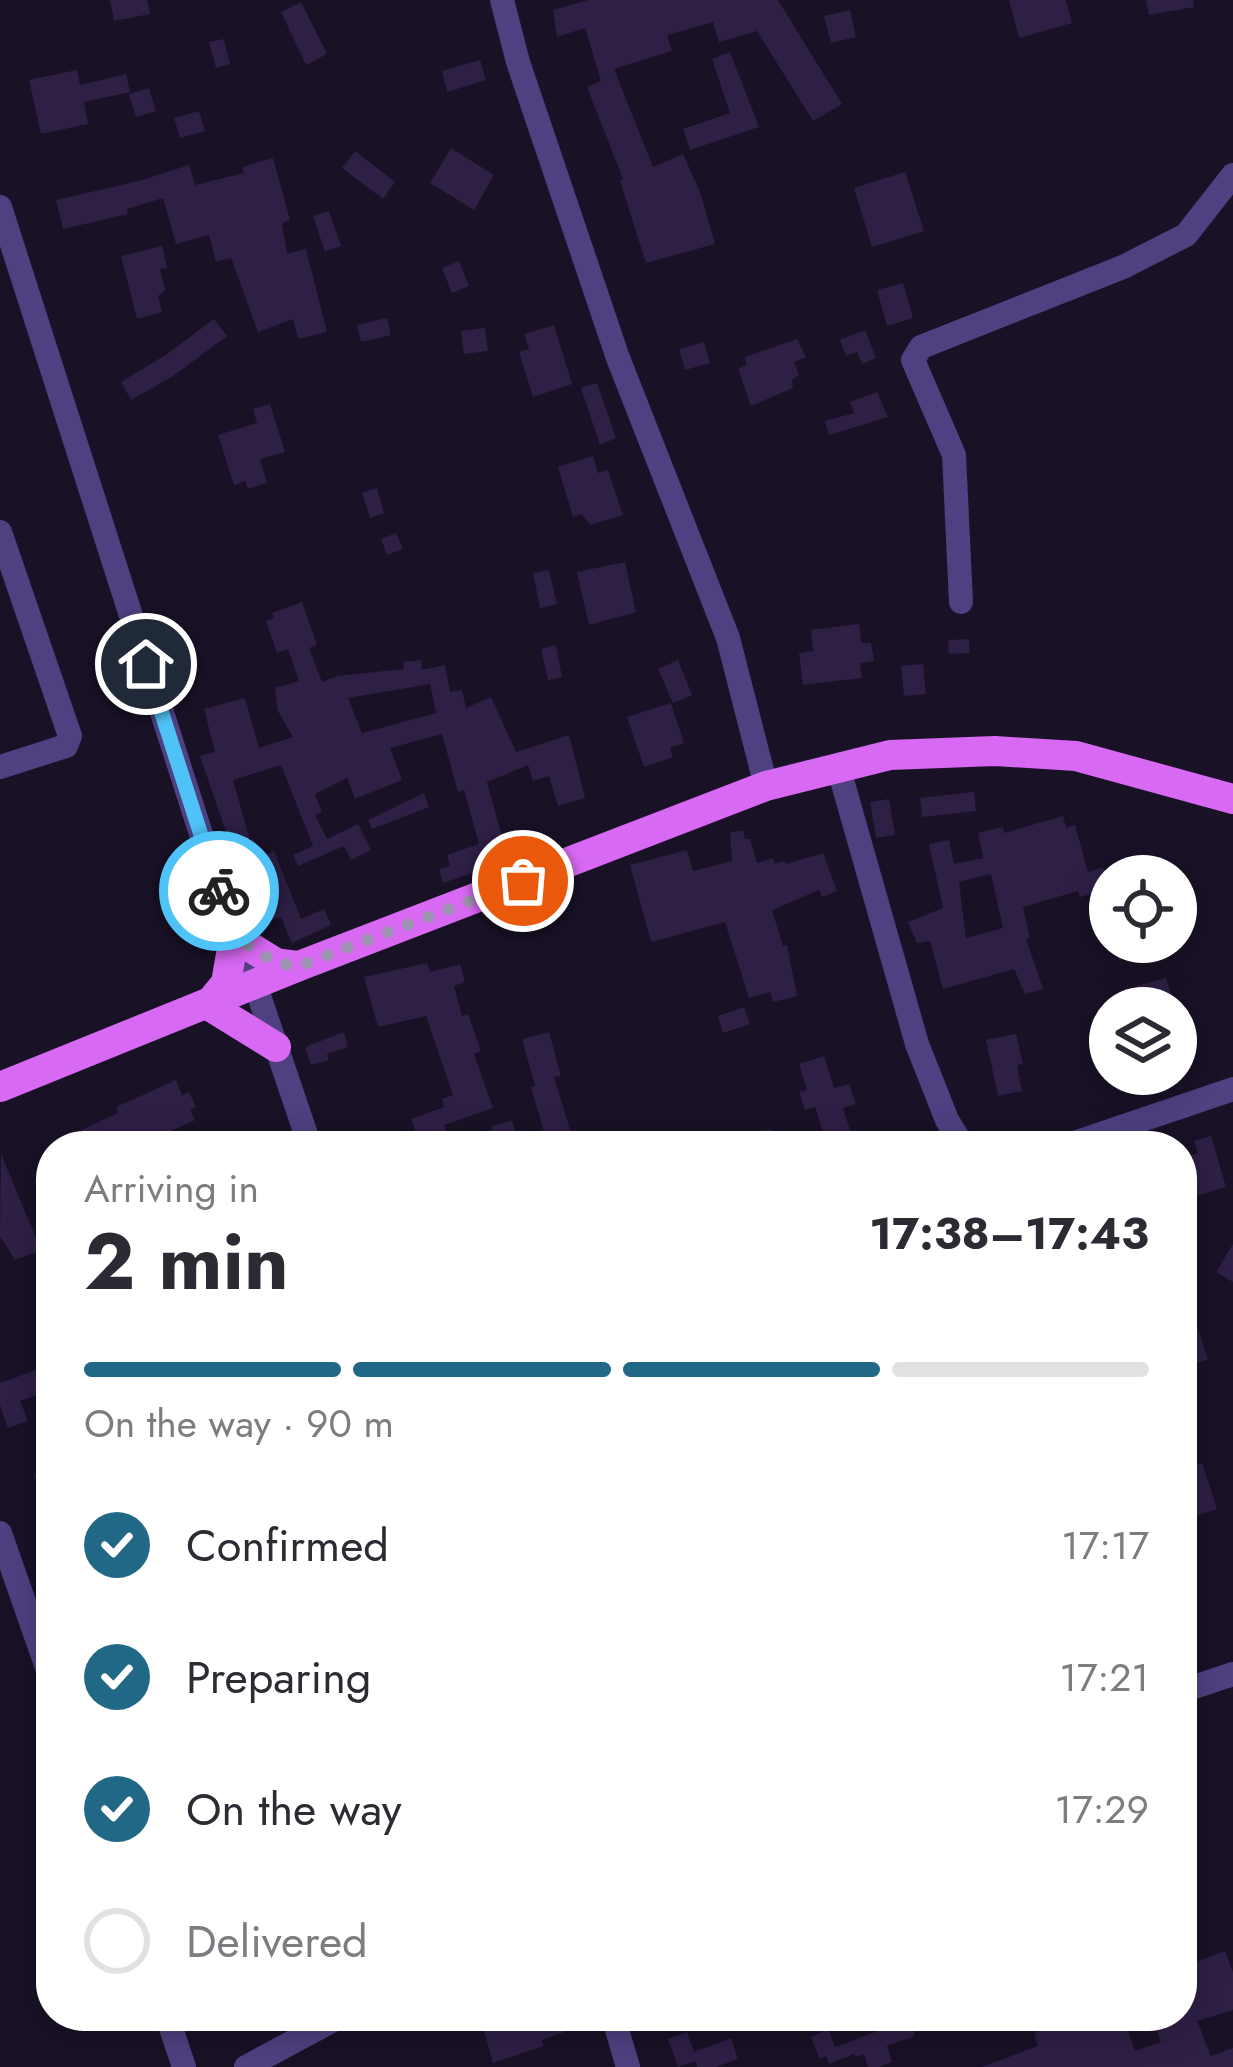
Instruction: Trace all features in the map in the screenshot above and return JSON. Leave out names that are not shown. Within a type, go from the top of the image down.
[{"type":"main road","points":[[0,1088],[299,966],[766,786],[838,766],[890,754],[950,750],[1076,756],[1233,799]]},
{"type":"main road","points":[[208,1005],[226,983],[234,937],[277,963],[299,966]]},
{"type":"main road","points":[[208,1005],[276,1047]]},
{"type":"street","points":[[502,0],[518,62],[618,358],[728,638],[766,786]]},
{"type":"street","points":[[961,602],[954,455],[913,360],[921,347],[1123,267],[1186,236],[1233,175]]},
{"type":"street","points":[[0,207],[234,937],[255,984],[305,1131]]},
{"type":"street","points":[[0,532],[70,736],[66,746],[0,767]]},
{"type":"street","points":[[838,766],[917,1044],[954,1131]]},
{"type":"street","points":[[1109,1131],[1233,1089]]},
{"type":"street","points":[[2,1546],[36,1638]]},
{"type":"street","points":[[1197,1686],[1233,1674]]},
{"type":"street","points":[[172,2031],[184,2067]]},
{"type":"street","points":[[247,2067],[313,2031]]},
{"type":"street","points":[[615,2031],[621,2065]]},
{"type":"building","points":[[110,0],[147,0],[150,14],[114,21]]},
{"type":"building","points":[[588,0],[778,0],[842,104],[813,121],[757,31],[719,42],[713,22],[667,35],[672,51],[614,69],[653,167],[683,154],[715,244],[646,263],[623,179],[587,87],[601,81],[585,28],[557,37],[553,10]]},
{"type":"building","points":[[1009,0],[1066,0],[1072,23],[1019,38]]},
{"type":"building","points":[[1146,0],[1193,0],[1194,7],[1149,15]]},
{"type":"building","points":[[301,2],[327,54],[306,65],[281,12]]},
{"type":"building","points":[[850,10],[856,37],[831,43],[824,16]]},
{"type":"building","points":[[224,39],[230,64],[216,68],[209,42]]},
{"type":"building","points":[[730,52],[759,127],[690,150],[683,129],[730,113],[712,59]]},
{"type":"building","points":[[480,60],[486,80],[447,92],[442,71]]},
{"type":"building","points":[[77,70],[80,85],[126,74],[130,92],[84,102],[88,124],[41,134],[29,80]]},
{"type":"building","points":[[149,88],[156,111],[136,117],[129,94]]},
{"type":"building","points":[[199,111],[205,131],[180,138],[174,118]]},
{"type":"building","points":[[451,148],[494,175],[474,210],[430,183]]},
{"type":"building","points":[[355,151],[395,182],[383,199],[342,168]]},
{"type":"building","points":[[273,158],[290,220],[282,223],[287,254],[306,249],[327,332],[298,339],[293,319],[258,332],[231,258],[216,262],[209,235],[176,244],[163,198],[127,209],[128,214],[63,229],[56,200],[189,165],[195,185],[244,173],[242,167]]},
{"type":"building","points":[[905,172],[924,231],[872,247],[854,188]]},
{"type":"building","points":[[329,211],[341,246],[325,252],[313,216]]},
{"type":"building","points":[[162,246],[167,268],[160,269],[165,290],[158,296],[162,312],[137,319],[121,256]]},
{"type":"building","points":[[459,261],[469,286],[452,293],[442,268]]},
{"type":"building","points":[[903,283],[913,318],[887,326],[877,290]]},
{"type":"building","points":[[387,318],[391,335],[361,342],[357,325]]},
{"type":"building","points":[[214,319],[227,336],[131,400],[121,382]]},
{"type":"building","points":[[554,325],[572,384],[533,397],[519,352],[529,349],[524,334]]},
{"type":"building","points":[[485,328],[488,351],[464,354],[461,331]]},
{"type":"building","points":[[865,330],[876,358],[862,364],[857,352],[846,356],[840,340]]},
{"type":"building","points":[[797,339],[806,357],[794,362],[799,375],[792,380],[793,388],[751,406],[738,369],[746,365],[745,357]]},
{"type":"building","points":[[704,342],[710,363],[685,370],[679,349]]},
{"type":"building","points":[[597,383],[616,438],[600,445],[581,388]]},
{"type":"building","points":[[877,392],[888,417],[829,435],[825,421],[854,413],[850,402]]},
{"type":"building","points":[[270,404],[285,452],[260,459],[267,483],[248,489],[245,481],[234,485],[218,435],[257,423],[253,409]]},
{"type":"building","points":[[593,456],[598,473],[608,470],[623,515],[590,525],[582,514],[573,517],[558,467]]},
{"type":"building","points":[[377,488],[384,513],[370,518],[362,493]]},
{"type":"building","points":[[396,533],[403,549],[387,555],[381,539]]},
{"type":"building","points":[[625,562],[636,612],[589,625],[577,572]]},
{"type":"building","points":[[549,570],[557,604],[540,608],[533,573]]},
{"type":"building","points":[[302,602],[317,645],[309,648],[322,682],[404,669],[403,662],[421,660],[422,670],[445,665],[450,692],[462,690],[466,708],[491,697],[516,752],[569,735],[585,798],[558,806],[549,776],[533,781],[528,765],[487,782],[507,856],[480,863],[482,870],[443,883],[439,869],[450,866],[447,855],[479,844],[442,734],[390,748],[402,780],[355,799],[347,778],[315,794],[322,812],[315,815],[327,839],[358,824],[371,850],[351,860],[344,846],[298,866],[293,855],[313,846],[281,765],[233,780],[250,840],[254,839],[261,857],[274,851],[301,919],[324,909],[331,925],[292,943],[281,917],[258,925],[200,756],[215,752],[204,709],[245,698],[259,748],[293,737],[278,711],[275,688],[299,681],[288,649],[277,653],[266,621],[274,618],[272,613]],"holes":[[[430,684],[436,713],[362,733],[348,698]]]},
{"type":"building","points":[[859,624],[861,643],[871,643],[874,661],[860,663],[862,678],[803,685],[799,653],[813,651],[811,630]]},
{"type":"building","points":[[969,639],[970,653],[949,654],[948,640]]},
{"type":"building","points":[[556,645],[562,677],[548,680],[541,649]]},
{"type":"building","points":[[678,660],[692,695],[673,703],[658,669]]},
{"type":"building","points":[[923,664],[926,694],[904,696],[901,666]]},
{"type":"building","points":[[671,703],[684,743],[670,748],[673,757],[644,767],[627,717]]},
{"type":"building","points":[[974,792],[976,811],[922,817],[920,798]]},
{"type":"building","points":[[424,793],[429,807],[372,829],[368,820]]},
{"type":"building","points":[[889,799],[895,835],[876,838],[870,802]]},
{"type":"building","points":[[1063,816],[1066,828],[1075,825],[1089,872],[1089,895],[1080,897],[1078,891],[1023,907],[1030,938],[1026,939],[1043,989],[1025,994],[1014,969],[943,989],[930,941],[917,943],[908,922],[943,908],[929,844],[949,840],[954,864],[983,858],[978,833],[1003,827],[1004,833]],"holes":[[[991,874],[1003,928],[966,938],[959,882]]]},
{"type":"building","points":[[743,830],[757,863],[773,858],[775,864],[786,864],[823,853],[837,891],[822,897],[819,890],[772,910],[783,946],[787,945],[797,996],[773,1002],[770,992],[749,998],[725,922],[651,942],[630,865],[687,850],[693,871],[732,861],[730,833]]},
{"type":"building","points":[[427,963],[430,972],[460,964],[465,982],[454,986],[462,1016],[468,1014],[481,1051],[474,1054],[493,1108],[444,1125],[446,1131],[415,1131],[411,1119],[444,1107],[442,1099],[453,1095],[426,1016],[378,1027],[364,977]]},
{"type":"building","points":[[1166,978],[1169,987],[1137,987]]},
{"type":"building","points":[[744,1007],[750,1024],[723,1033],[718,1016]]},
{"type":"building","points":[[344,1032],[348,1047],[311,1065],[305,1047]]},
{"type":"building","points":[[549,1032],[561,1076],[554,1077],[570,1131],[544,1131],[522,1039]]},
{"type":"building","points":[[1016,1034],[1023,1064],[1017,1065],[1022,1091],[998,1096],[986,1040]]},
{"type":"building","points":[[824,1056],[834,1088],[849,1084],[856,1104],[843,1108],[850,1131],[823,1131],[815,1107],[805,1110],[799,1092],[807,1090],[799,1064]]},
{"type":"building","points":[[176,1080],[182,1095],[189,1092],[196,1107],[190,1110],[195,1120],[171,1131],[82,1131],[118,1113],[116,1107]]},
{"type":"building","points":[[512,1121],[515,1131],[492,1131],[491,1126]]},
{"type":"building","points":[[1211,1136],[1226,1187],[1197,1196],[1198,1153],[1197,1140]]},
{"type":"building","points":[[1,1154],[36,1238],[36,1252],[15,1260],[0,1236]]},
{"type":"building","points":[[1233,1244],[1233,1282],[1216,1272]]},
{"type":"building","points":[[1197,1327],[1208,1359],[1197,1363]]},
{"type":"building","points":[[36,1370],[36,1395],[20,1401],[28,1421],[8,1428],[0,1405],[0,1383]]},
{"type":"building","points":[[1202,1463],[1217,1509],[1197,1516],[1197,1464]]},
{"type":"building","points":[[1225,1951],[1233,1972],[1233,2010],[1197,2021],[1197,1961]]},
{"type":"building","points":[[1197,2021],[1211,2056],[1233,2048],[1233,2067],[982,2067],[1038,2046],[1034,2033],[1040,2031],[1128,2031],[1135,2051],[1161,2042],[1157,2031],[1197,2031]]},
{"type":"building","points":[[484,2031],[567,2031],[542,2040],[544,2046],[493,2063]]},
{"type":"building","points":[[829,2031],[835,2047],[878,2031],[914,2031],[915,2036],[887,2046],[892,2062],[879,2067],[868,2067],[864,2054],[829,2064],[826,2056],[820,2059],[811,2037]]},
{"type":"building","points":[[687,2032],[694,2052],[731,2038],[738,2059],[716,2067],[697,2067],[695,2061],[678,2067],[668,2039]]},
{"type":"way so far","points":[[219,891],[234,937],[277,963],[299,966],[523,881]]},
{"type":"route","points":[[146,664],[219,891]]}]
